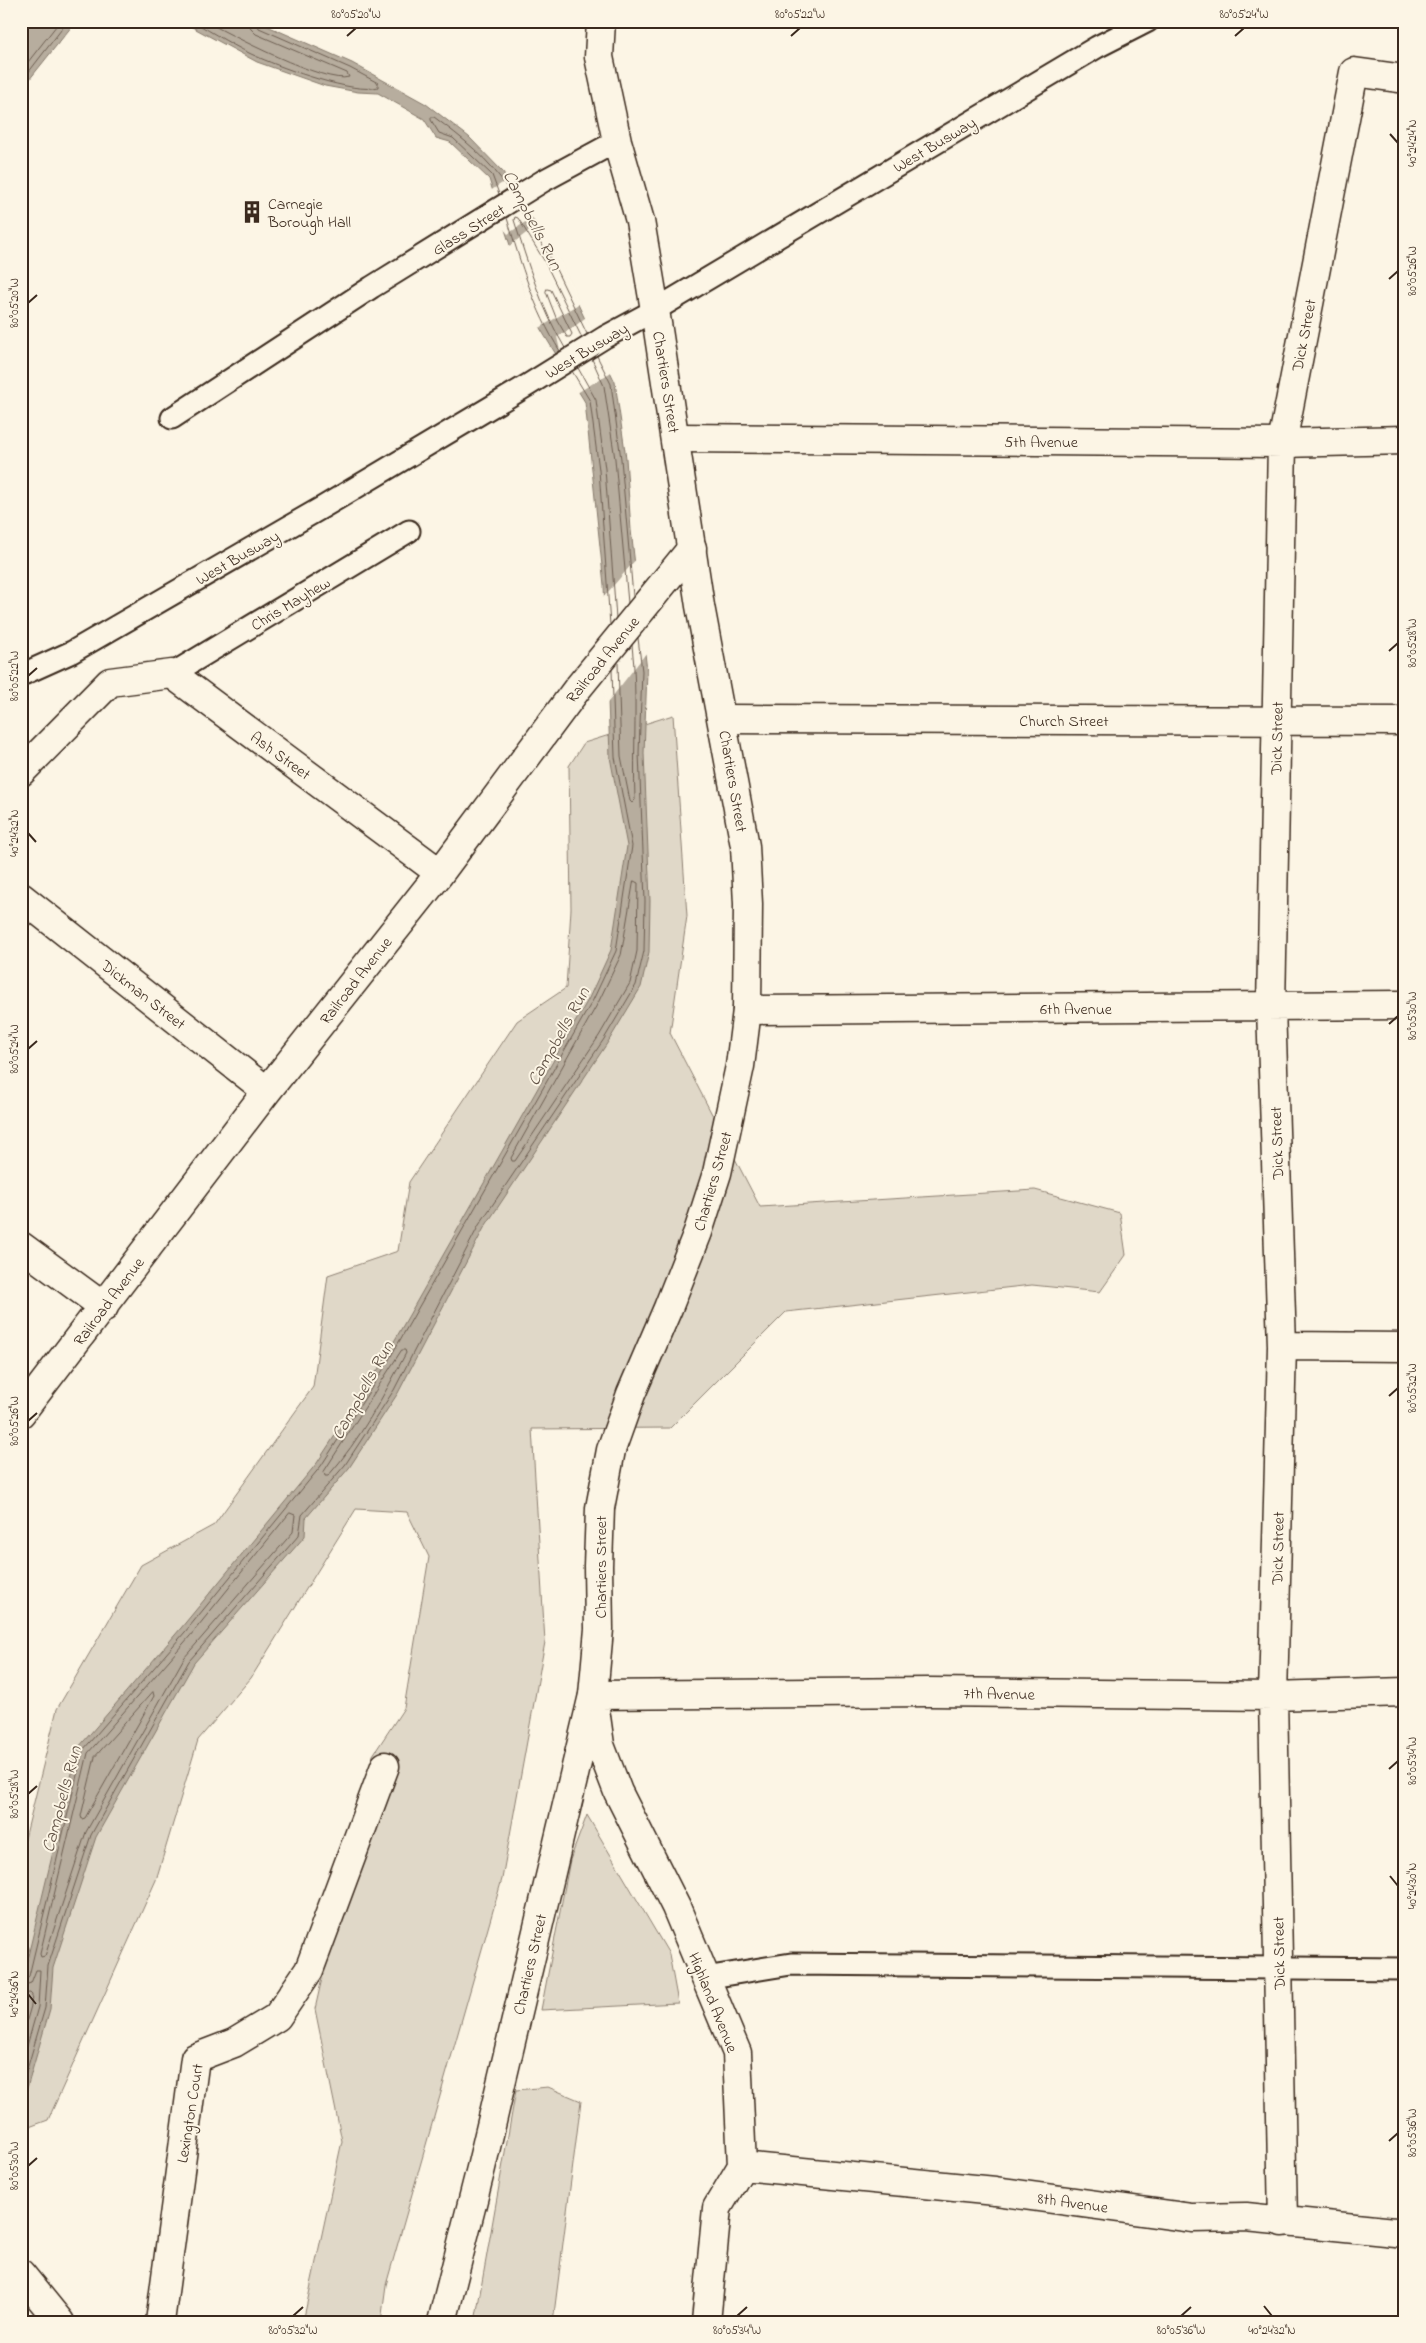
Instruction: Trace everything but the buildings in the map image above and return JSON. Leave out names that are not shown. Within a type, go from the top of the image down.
[{"type":"street","name":"Chartiers Street","points":[[442,2322],[593,1695],[600,1629],[598,1566],[600,1508],[612,1450],[631,1394],[698,1232],[717,1173],[740,1066],[747,1010],[748,904],[745,846],[723,719],[700,606],[676,438],[640,221],[617,141],[598,57],[601,21]]},
{"type":"street","name":"Dick Street","points":[[1283,2222],[1273,1696],[1282,1346],[1271,1007],[1282,443],[1354,72],[1405,79]]},
{"type":"street","name":"5th Avenue","points":[[676,438],[1282,443],[1405,440]]},
{"type":"street","name":"Railroad Avenue","points":[[21,1413],[268,1091],[440,873],[577,689],[692,548]]},
{"type":"street","points":[[21,772],[110,682],[172,674]]},
{"type":"street","name":"Ash Street","points":[[172,674],[440,873]]},
{"type":"street","name":"Church Street","points":[[723,719],[1405,721]]},
{"type":"street","name":"Dickman Street","points":[[21,897],[268,1091]]},
{"type":"street","name":"6th Avenue","points":[[747,1010],[1405,1005]]},
{"type":"street","points":[[21,1246],[104,1307]]},
{"type":"street","points":[[1282,1346],[1405,1347]]},
{"type":"street","name":"7th Avenue","points":[[593,1695],[929,1692],[1273,1696],[1405,1692]]},
{"type":"street","name":"Highland Avenue","points":[[593,1695],[600,1745],[618,1792],[676,1907],[737,2052],[742,2166]]},
{"type":"street","name":"Lexington Court","points":[[160,2322],[195,2058],[234,2043],[277,2017],[309,1970],[385,1766]]},
{"type":"street","points":[[706,2322],[717,2208],[742,2166]]},
{"type":"street","name":"8th Avenue","points":[[742,2166],[995,2191],[1192,2218],[1246,2217],[1405,2233]]},
{"type":"street","points":[[21,2274],[60,2322]]},
{"type":"lane","name":"West Busway","points":[[21,675],[72,652],[528,385],[605,337],[655,310],[1097,47],[1148,21]]},
{"type":"lane","name":"Glass Street","points":[[172,418],[372,287],[464,232],[543,181],[617,141]]},
{"type":"lane","name":"Chris Mayhew","points":[[172,674],[409,531]]},
{"type":"lane","points":[[705,1978],[792,1964],[1279,1970],[1405,1969]]},
{"type":"shaded area","points":[[673,715],[687,916],[670,1033],[760,1207],[1035,1190],[1120,1213],[1126,1255],[1100,1292],[1032,1285],[786,1312],[670,1428],[532,1429],[545,1642],[502,1879],[386,2285],[381,2322],[303,2322],[342,2141],[315,2009],[373,1755],[404,1708],[429,1557],[407,1512],[356,1509],[251,1678],[198,1740],[156,1880],[48,2120],[21,2130],[21,1855],[57,1709],[141,1565],[214,1525],[313,1387],[328,1275],[398,1251],[409,1182],[517,1021],[566,988],[571,909],[569,766],[584,743]]},
{"type":"shaded area","points":[[587,1815],[669,1954],[678,2003],[541,2010],[570,1860]]},
{"type":"shaded area","points":[[548,2087],[581,2101],[553,2322],[475,2322],[516,2090]]},
{"type":"water","points":[[21,21],[76,21],[21,90]]},
{"type":"water","points":[[181,21],[256,21],[352,63],[426,104],[469,137],[503,172],[555,256],[615,382],[626,458],[631,530],[647,671],[644,753],[650,901],[649,952],[641,987],[608,1042],[484,1228],[398,1393],[349,1468],[306,1518],[305,1536],[194,1663],[96,1837],[53,1968],[50,2009],[27,2088],[21,2116],[21,1985],[78,1748],[181,1628],[317,1463],[379,1368],[589,998],[611,950],[627,846],[610,757],[604,585],[585,402],[540,328],[522,283],[489,179],[450,142],[436,138],[424,119],[378,93],[358,92],[325,86],[257,62]]},
{"type":"pier","points":[[510,178],[534,216],[508,234],[502,227],[490,191]]},
{"type":"pier","points":[[538,224],[557,255],[580,303],[538,329],[508,247]]},
{"type":"pier","points":[[586,317],[613,371],[577,393],[565,374],[557,337]]},
{"type":"pier","points":[[637,558],[647,652],[605,706],[602,599]]},
{"type":"place","name":"Carnegie Borough Hall","points":[[252,212]]},
{"type":"water label","name":"Campbells Run","points":[[533,220]]},
{"type":"water label","name":"Campbells Run","points":[[558,1036]]},
{"type":"water label","name":"Campbells Run","points":[[362,1390]]},
{"type":"water label","name":"Campbells Run","points":[[61,1799]]}]
